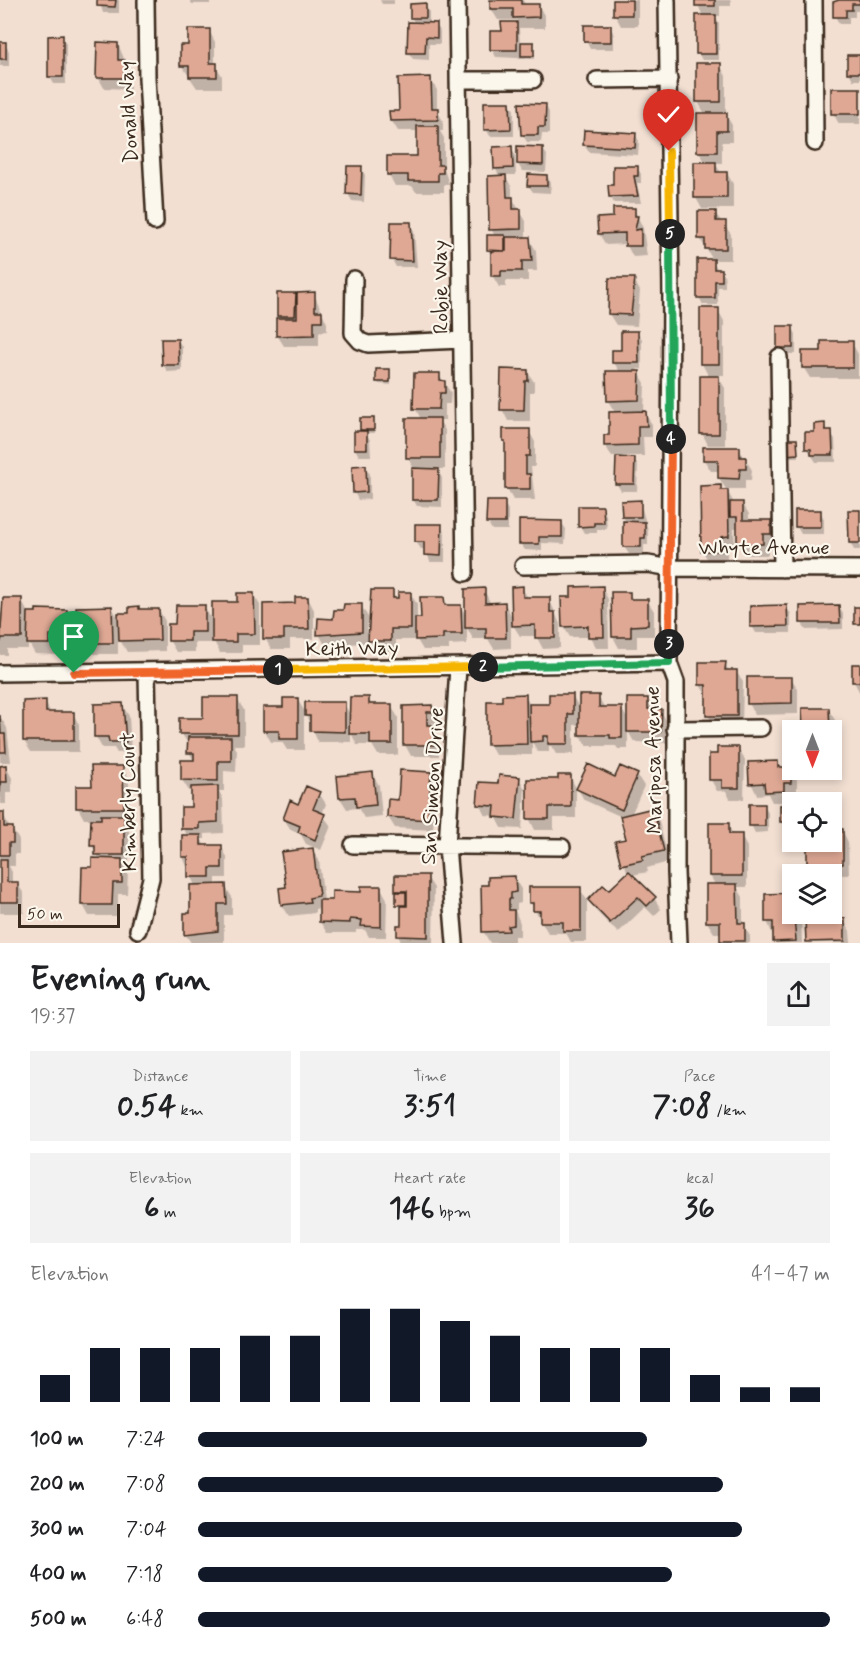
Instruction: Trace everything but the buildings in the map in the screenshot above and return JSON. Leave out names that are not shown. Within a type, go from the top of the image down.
[{"type":"street","name":"Donald Way","points":[[146,0],[147,78],[155,222]]},
{"type":"street","name":"Robie Way","points":[[458,0],[465,573]]},
{"type":"street","name":"Mariposa Avenue","points":[[667,0],[671,568],[669,663],[676,682],[676,872],[680,943]]},
{"type":"street","points":[[814,0],[815,143]]},
{"type":"street","points":[[597,80],[669,79]]},
{"type":"street","points":[[458,80],[533,80]]},
{"type":"street","points":[[354,279],[353,333],[360,341],[368,344],[462,340]]},
{"type":"street","points":[[779,357],[782,568]]},
{"type":"street","name":"Whyte Avenue","points":[[523,566],[648,564],[671,568],[860,569]]},
{"type":"street","name":"Keith Way","points":[[0,673],[147,673],[669,663]]},
{"type":"street","name":"San Simeon Drive","points":[[455,943],[447,846],[458,668]]},
{"type":"street","name":"Kimberly Court","points":[[138,930],[151,878],[147,673]]},
{"type":"street","points":[[675,729],[761,728]]},
{"type":"street","points":[[353,845],[562,847]]},
{"type":"route","points":[[74,673],[669,663],[671,568],[669,151]]}]
